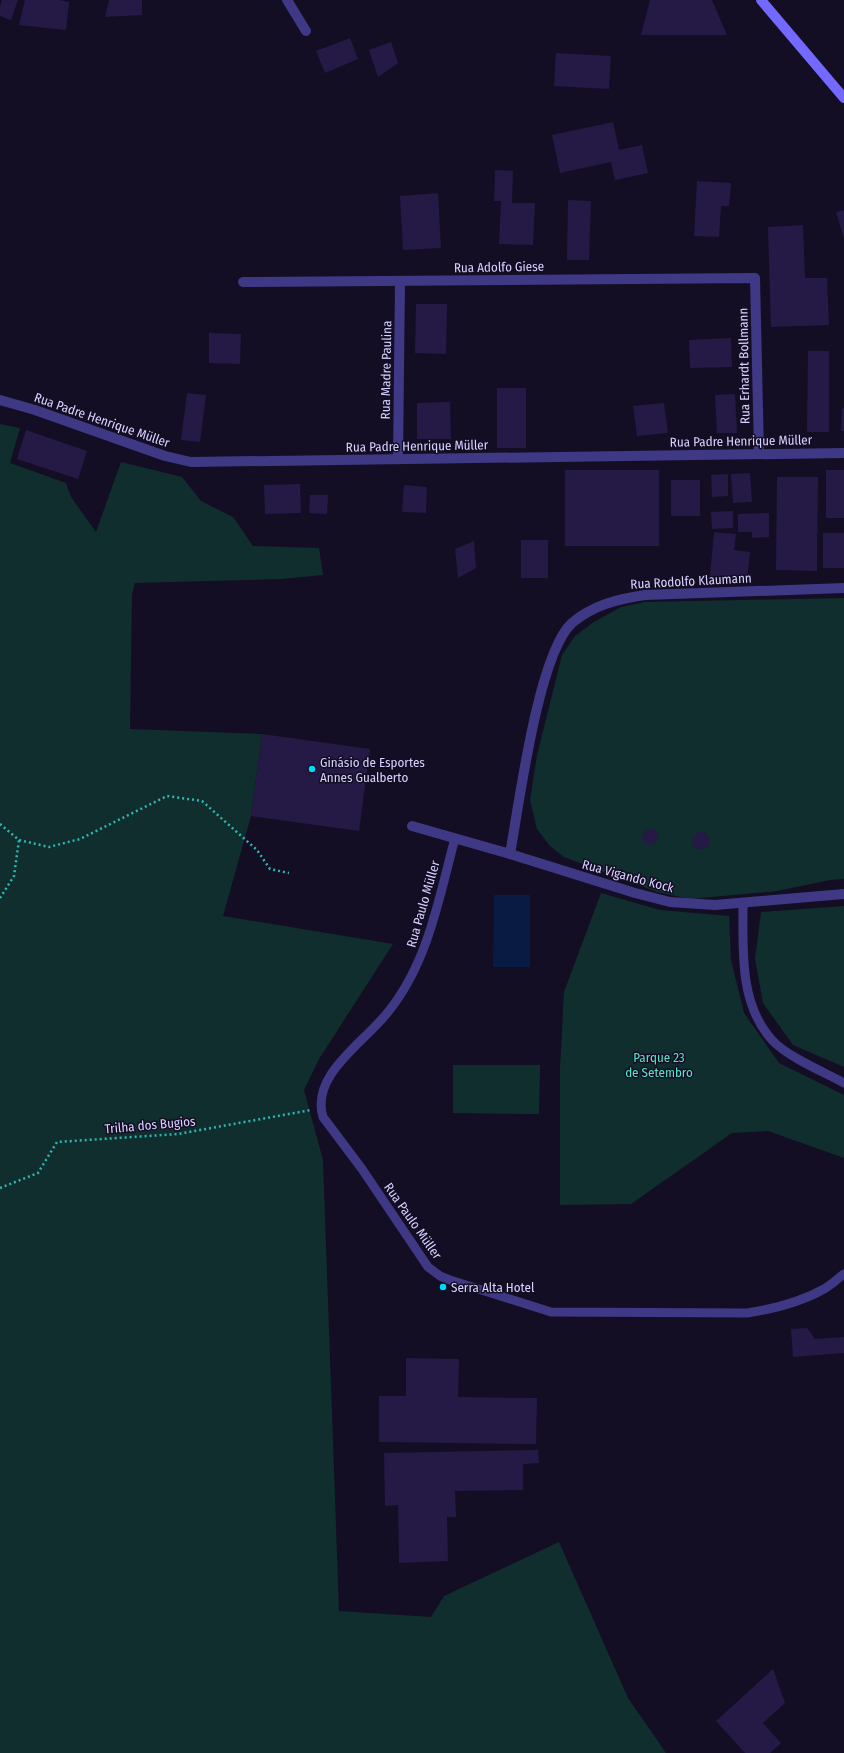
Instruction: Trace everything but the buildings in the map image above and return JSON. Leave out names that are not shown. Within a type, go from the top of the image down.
[{"type":"main road","points":[[765,3],[844,98]]},
{"type":"street","points":[[287,0],[306,31]]},
{"type":"street","name":"Rua Adolfo Giese","points":[[243,282],[755,278]]},
{"type":"street","name":"Rua Erhardt Bollmann","points":[[755,278],[759,453]]},
{"type":"street","name":"Rua Madre Paulina","points":[[398,459],[400,281]]},
{"type":"street","name":"Rua Padre Henrique Müller","points":[[0,400],[35,410],[180,460],[205,462],[844,453]]},
{"type":"street","name":"Rua Rodolfo Klaumann","points":[[510,854],[528,755],[543,686],[549,664],[559,639],[572,623],[586,613],[603,604],[625,598],[645,595],[844,588]]},
{"type":"street","name":"Rua Vigando Kock","points":[[412,826],[510,854],[635,893],[670,902],[715,905],[743,904],[844,894]]},
{"type":"lane","name":"Rua Paulo Müller","points":[[455,838],[433,919],[415,970],[406,987],[388,1012],[350,1052],[329,1078],[323,1087],[320,1097],[320,1108],[323,1117],[362,1169],[428,1267],[434,1272],[450,1280],[551,1312],[747,1313],[770,1309],[801,1299],[824,1289],[844,1274]]},
{"type":"lane","points":[[743,904],[745,977],[755,1014],[763,1029],[774,1042],[791,1054],[844,1083]]},
{"type":"path","points":[[0,824],[19,840],[49,848],[80,839],[167,796],[202,801],[257,850],[270,869],[289,873]]},
{"type":"path","points":[[0,898],[14,876],[19,840]]},
{"type":"path","name":"Trilha dos Bugios","points":[[0,1188],[38,1173],[57,1142],[178,1134],[320,1108]]},
{"type":"green space","points":[[0,424],[20,428],[10,463],[66,483],[71,497],[96,532],[121,462],[182,477],[201,501],[233,517],[253,546],[319,548],[323,575],[281,579],[135,583],[132,594],[130,729],[262,734],[251,816],[223,916],[393,944],[319,1059],[304,1090],[323,1160],[339,1611],[431,1617],[444,1596],[559,1542],[628,1698],[666,1753],[0,1753]]},
{"type":"green space","points":[[844,598],[844,879],[830,880],[777,891],[690,899],[657,892],[564,857],[550,846],[537,829],[530,800],[537,755],[562,655],[575,636],[594,622],[621,607],[645,602]]},
{"type":"green space","name":"Parque 23 de Setembro","points":[[601,893],[660,910],[729,916],[731,960],[744,1013],[779,1063],[844,1095],[844,1158],[768,1131],[732,1133],[631,1204],[560,1205],[560,1069],[564,992]]},
{"type":"green space","points":[[844,906],[844,1067],[793,1045],[763,1003],[755,959],[761,912]]},
{"type":"green space","points":[[453,1065],[540,1065],[539,1114],[453,1113]]},
{"type":"water","points":[[494,895],[530,895],[530,967],[493,967]]},
{"type":"place","name":"Ginásio de Esportes Annes Gualberto","points":[[312,769]]},
{"type":"place","name":"Serra Alta Hotel","points":[[443,1287]]}]
